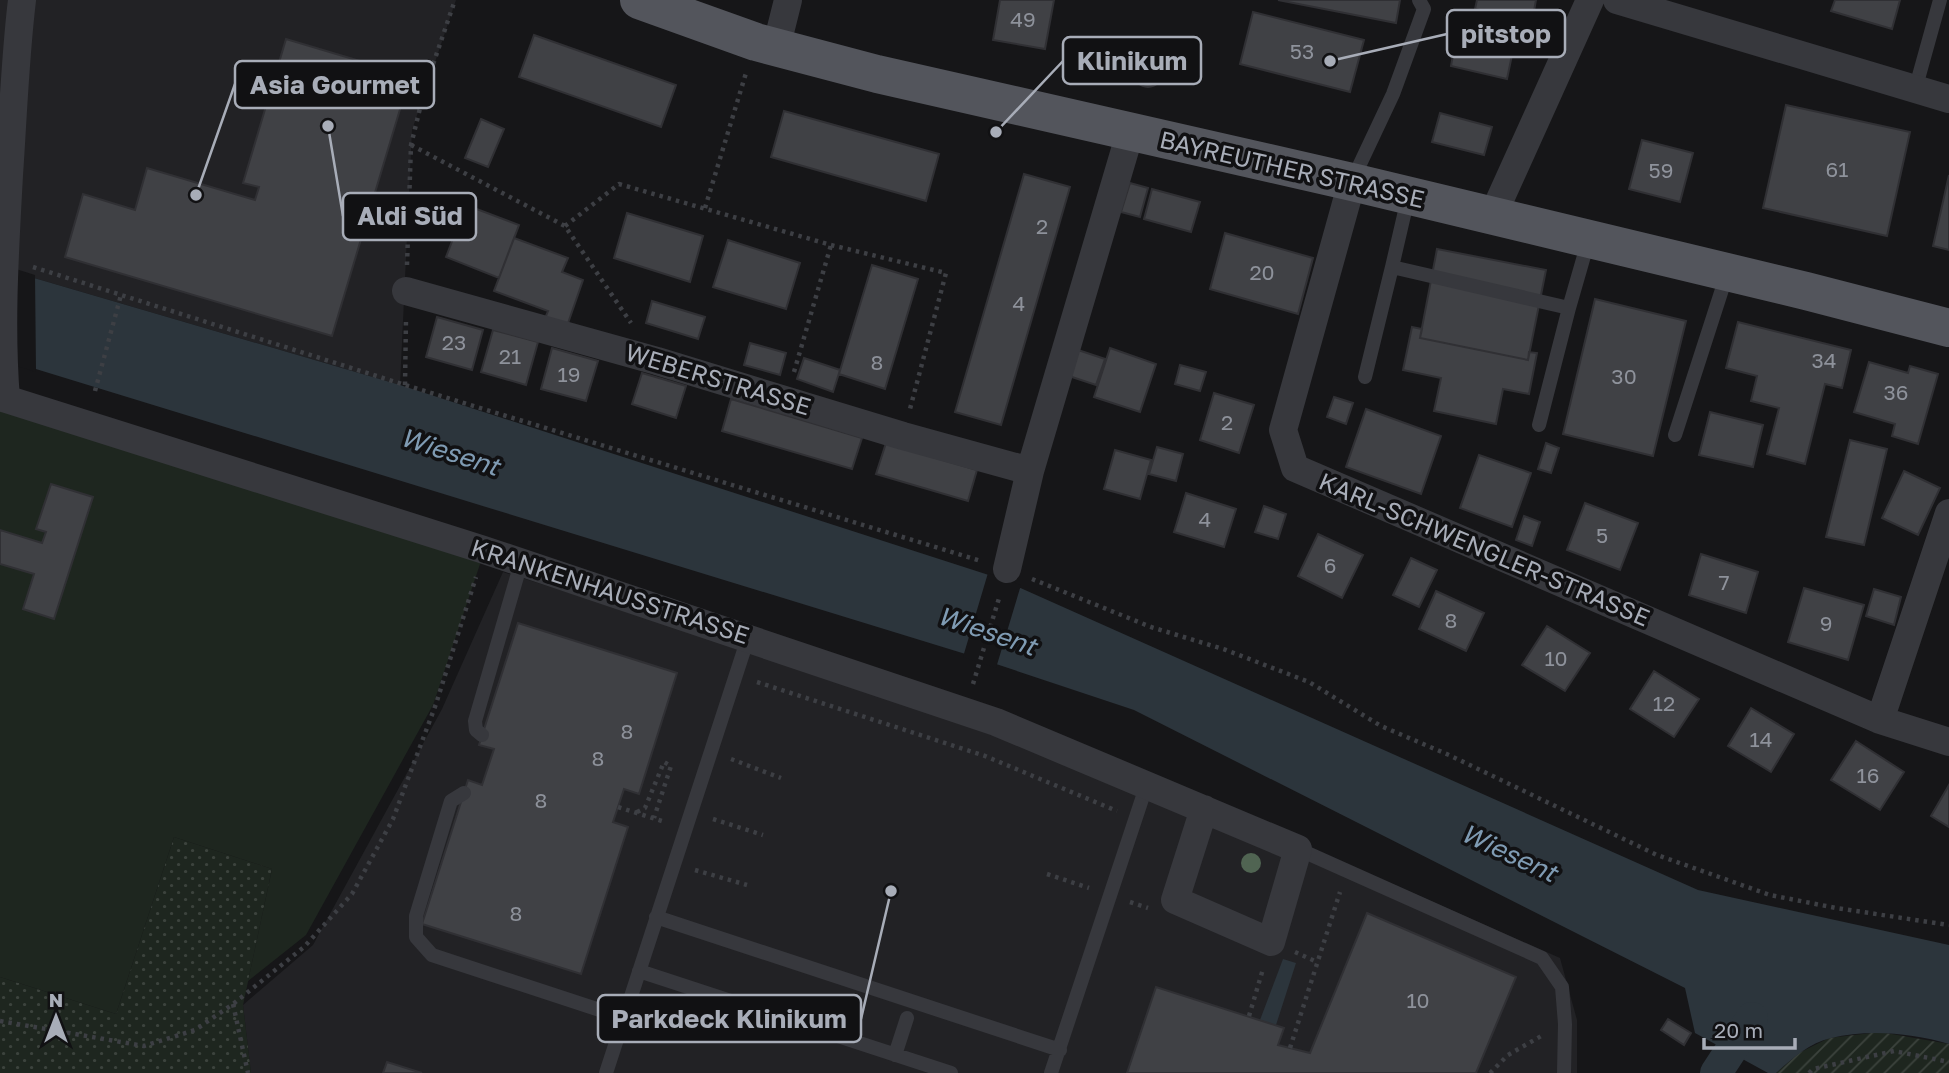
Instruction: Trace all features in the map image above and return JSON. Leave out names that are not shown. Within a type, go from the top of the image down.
[{"type":"main road","name":"BAYREUTHER STRASSE","points":[[639,0],[766,45],[1130,133],[1352,182],[1949,328]]},
{"type":"street","name":"KRANKENHAUSSTRASSE","points":[[22,0],[8,37],[4,389],[996,722],[1297,849]]},
{"type":"street","points":[[766,45],[788,0]]},
{"type":"street","points":[[1492,217],[1590,0]]},
{"type":"street","points":[[1617,0],[1949,99]]},
{"type":"street","points":[[1004,579],[1030,471],[1130,133]]},
{"type":"street","name":"KARL-SCHWENGLER-STRASSE","points":[[1352,182],[1283,430],[1295,468],[1880,720],[1949,743]]},
{"type":"street","name":"WEBERSTRASSE","points":[[406,291],[657,361],[903,436],[1030,471]]},
{"type":"street","points":[[1880,720],[1949,513]]},
{"type":"street","points":[[1204,809],[1174,900],[1271,942],[1297,849]]},
{"type":"lane","points":[[1352,182],[1393,94],[1424,9],[1419,0]]},
{"type":"lane","points":[[1915,90],[1940,0]]},
{"type":"lane","points":[[1365,377],[1408,196]]},
{"type":"lane","points":[[1539,425],[1588,240]]},
{"type":"lane","points":[[1392,267],[1569,309]]},
{"type":"lane","points":[[1675,435],[1728,272]]},
{"type":"lane","points":[[482,735],[475,730],[475,721],[521,563]]},
{"type":"lane","points":[[606,1073],[748,638]]},
{"type":"lane","points":[[1051,1073],[1147,784]]},
{"type":"lane","points":[[464,793],[452,801],[416,916],[416,937],[432,955],[624,1018]]},
{"type":"lane","points":[[1297,849],[1542,958],[1562,987],[1565,1024],[1564,1073]]},
{"type":"lane","points":[[656,917],[1060,1050]]},
{"type":"lane","points":[[639,971],[951,1073]]},
{"type":"lane","points":[[895,1055],[907,1018]]},
{"type":"path","points":[[405,384],[411,145],[425,88],[455,0]]},
{"type":"path","points":[[705,208],[766,45]]},
{"type":"path","points":[[416,77],[414,84],[425,88]]},
{"type":"path","points":[[411,145],[565,226],[657,361]]},
{"type":"path","points":[[565,226],[619,184],[831,245],[946,273],[903,436]]},
{"type":"path","points":[[785,400],[831,245]]},
{"type":"path","points":[[5,261],[405,384],[1226,650],[1309,682],[1381,726],[1449,755],[1657,855],[1770,895],[1949,925]]},
{"type":"path","points":[[95,391],[121,295]]},
{"type":"path","points":[[0,1021],[144,1046],[195,1030],[233,1004],[304,947],[352,894],[393,819],[436,704],[481,561],[481,549]]},
{"type":"path","points":[[974,683],[1004,579]]},
{"type":"path","points":[[736,676],[985,756],[1136,818]]},
{"type":"path","points":[[711,752],[781,778]]},
{"type":"path","points":[[618,807],[654,818],[671,766],[664,762],[645,808],[637,812]]},
{"type":"path","points":[[692,812],[763,835]]},
{"type":"path","points":[[674,862],[747,885]]},
{"type":"path","points":[[1290,1048],[1346,871]]},
{"type":"path","points":[[233,1004],[248,1073]]},
{"type":"path","points":[[1490,1073],[1508,1055],[1565,1024]]},
{"type":"path","points":[[1810,1073],[1813,1069],[1894,1051],[1949,1062]]},
{"type":"shaded area","points":[[0,0],[456,0],[412,130],[400,385],[0,268]]},
{"type":"shaded area","points":[[0,406],[481,561],[433,705],[306,935],[248,981],[272,869],[174,837],[116,1014],[0,977]]},
{"type":"shaded area","points":[[503,572],[942,711],[1123,765],[1560,958],[1577,1020],[1577,1073],[251,1073],[243,1005],[313,945],[442,709]]},
{"type":"shaded area","points":[[174,837],[272,869],[243,1005],[251,1073],[0,1073],[0,977],[116,1014]]},
{"type":"shaded area","points":[[1880,1032],[1949,1044],[1949,1073],[1776,1073],[1799,1053],[1829,1038]]},
{"type":"water","name":"Wiesent","points":[[0,268],[400,385],[998,578],[1698,890],[1949,945],[1949,1044],[1890,1034],[1845,1035],[1815,1044],[1776,1073],[1768,1073],[1695,1033],[1685,988],[1134,710],[972,656],[0,358]]},
{"type":"water","points":[[1283,959],[1296,963],[1276,1025],[1260,1020]]},
{"type":"pier","points":[[0,264],[35,275],[36,372],[0,361]]},
{"type":"pier","points":[[988,573],[1021,585],[996,668],[963,657]]},
{"type":"building","points":[[1000,0],[1054,0],[1045,49],[993,40]]},
{"type":"building","points":[[1278,0],[1400,0],[1396,23]]},
{"type":"building","points":[[1477,0],[1536,0],[1532,22],[1475,9]]},
{"type":"building","points":[[1835,0],[1900,0],[1892,29],[1831,11]]},
{"type":"building","points":[[1253,12],[1364,40],[1350,92],[1240,64]]},
{"type":"building","points":[[534,35],[676,85],[661,127],[519,77]]},
{"type":"building","points":[[286,39],[410,76],[332,336],[65,257],[83,194],[135,210],[147,168],[255,200],[259,187],[243,183]]},
{"type":"building","points":[[1455,43],[1512,55],[1507,79],[1451,66]]},
{"type":"building","points":[[1148,59],[1158,63],[1162,73],[1158,83],[1148,87],[1138,83],[1134,73],[1138,63]]},
{"type":"building","points":[[1786,105],[1910,132],[1887,236],[1763,208]]},
{"type":"building","points":[[784,111],[939,154],[926,201],[771,157]]},
{"type":"building","points":[[1440,113],[1492,127],[1484,155],[1432,142]]},
{"type":"building","points":[[481,119],[504,129],[488,167],[465,158]]},
{"type":"building","points":[[1642,140],[1693,153],[1680,202],[1629,189]]},
{"type":"building","points":[[1024,174],[1070,187],[1001,425],[955,412]]},
{"type":"building","points":[[1949,175],[1949,250],[1933,246]]},
{"type":"building","points":[[1130,183],[1148,188],[1140,217],[1121,212]]},
{"type":"building","points":[[1152,189],[1200,202],[1191,232],[1144,219]]},
{"type":"building","points":[[466,205],[519,225],[499,278],[446,257]]},
{"type":"building","points":[[627,213],[703,236],[690,282],[614,258]]},
{"type":"building","points":[[1225,233],[1313,258],[1298,314],[1210,289]]},
{"type":"building","points":[[514,238],[568,258],[562,272],[583,280],[566,329],[544,321],[548,311],[494,291]]},
{"type":"building","points":[[728,240],[800,263],[786,309],[713,287]]},
{"type":"building","points":[[1437,249],[1546,270],[1528,360],[1420,338]]},
{"type":"building","points":[[872,265],[918,279],[885,389],[839,374]]},
{"type":"building","points":[[1595,299],[1686,321],[1653,456],[1563,434]]},
{"type":"building","points":[[652,301],[705,317],[698,339],[646,323]]},
{"type":"building","points":[[437,317],[483,330],[472,370],[426,357]]},
{"type":"building","points":[[1738,322],[1851,350],[1842,388],[1825,384],[1805,464],[1767,454],[1779,408],[1751,401],[1757,376],[1726,368]]},
{"type":"building","points":[[1412,327],[1422,329],[1420,338],[1528,360],[1529,352],[1537,353],[1529,394],[1503,389],[1496,424],[1434,411],[1441,378],[1403,370]]},
{"type":"building","points":[[493,330],[538,342],[526,385],[481,372]]},
{"type":"building","points":[[750,343],[786,353],[780,375],[744,365]]},
{"type":"building","points":[[552,348],[598,361],[586,401],[541,389]]},
{"type":"building","points":[[1110,348],[1156,364],[1140,412],[1094,397]]},
{"type":"building","points":[[1078,350],[1105,359],[1096,385],[1069,376]]},
{"type":"building","points":[[804,358],[840,370],[833,392],[797,379]]},
{"type":"building","points":[[1869,362],[1908,373],[1910,366],[1938,374],[1918,444],[1892,436],[1895,424],[1854,412]]},
{"type":"building","points":[[1180,365],[1206,372],[1200,391],[1175,384]]},
{"type":"building","points":[[642,373],[686,386],[676,418],[632,404]]},
{"type":"building","points":[[1214,393],[1254,405],[1239,453],[1200,440]]},
{"type":"building","points":[[1334,397],[1353,403],[1346,424],[1327,417]]},
{"type":"building","points":[[731,399],[862,438],[852,469],[722,431]]},
{"type":"building","points":[[1366,409],[1441,436],[1421,494],[1346,467]]},
{"type":"building","points":[[1710,412],[1763,425],[1753,467],[1699,455]]},
{"type":"building","points":[[1850,440],[1887,449],[1864,545],[1826,537]]},
{"type":"building","points":[[886,443],[977,470],[968,501],[876,474]]},
{"type":"building","points":[[1546,443],[1559,448],[1551,473],[1538,469]]},
{"type":"building","points":[[1157,447],[1183,454],[1176,481],[1149,474]]},
{"type":"building","points":[[1115,450],[1151,460],[1140,499],[1104,489]]},
{"type":"building","points":[[1479,455],[1531,473],[1512,527],[1460,508]]},
{"type":"building","points":[[1904,471],[1940,488],[1918,535],[1882,518]]},
{"type":"building","points":[[51,484],[93,497],[54,619],[23,609],[34,574],[0,564],[0,530],[42,543],[46,532],[36,529]]},
{"type":"building","points":[[1186,493],[1236,509],[1224,547],[1174,532]]},
{"type":"building","points":[[1585,503],[1638,523],[1620,570],[1567,550]]},
{"type":"building","points":[[1264,506],[1286,514],[1278,539],[1255,532]]},
{"type":"building","points":[[1524,516],[1540,522],[1532,546],[1516,540]]},
{"type":"building","points":[[1318,534],[1363,555],[1342,598],[1298,576]]},
{"type":"building","points":[[1701,554],[1758,572],[1746,613],[1689,595]]},
{"type":"building","points":[[1411,558],[1437,570],[1419,607],[1393,595]]},
{"type":"building","points":[[1804,588],[1864,605],[1848,660],[1788,642]]},
{"type":"building","points":[[1874,589],[1901,597],[1894,625],[1866,616]]},
{"type":"building","points":[[1436,591],[1484,613],[1466,651],[1419,629]]},
{"type":"building","points":[[518,623],[677,673],[639,794],[624,789],[613,822],[628,827],[581,974],[422,924],[468,780],[482,785],[494,749],[479,745]]},
{"type":"building","points":[[1547,626],[1590,653],[1565,691],[1522,665]]},
{"type":"building","points":[[1654,671],[1699,699],[1674,737],[1630,709]]},
{"type":"building","points":[[1751,708],[1794,734],[1771,772],[1728,746]]},
{"type":"building","points":[[1856,741],[1904,772],[1880,810],[1831,780]]},
{"type":"building","points":[[1949,785],[1949,827],[1931,816]]},
{"type":"building","points":[[1367,913],[1516,977],[1476,1073],[1127,1073],[1156,987],[1284,1028],[1278,1045],[1310,1053]]},
{"type":"building","points":[[1668,1019],[1691,1033],[1684,1045],[1661,1030]]},
{"type":"building","points":[[387,1062],[422,1073],[383,1073]]},
{"type":"waterway","points":[[1716,1073],[1752,1018]]},
{"type":"place","name":"pitstop","points":[[1330,61]]},
{"type":"place","name":"Aldi Süd","points":[[328,126]]},
{"type":"place","name":"Klinikum","points":[[996,132]]},
{"type":"place","name":"Asia Gourmet","points":[[196,195]]},
{"type":"place","name":"Parkdeck Klinikum","points":[[891,891]]}]
